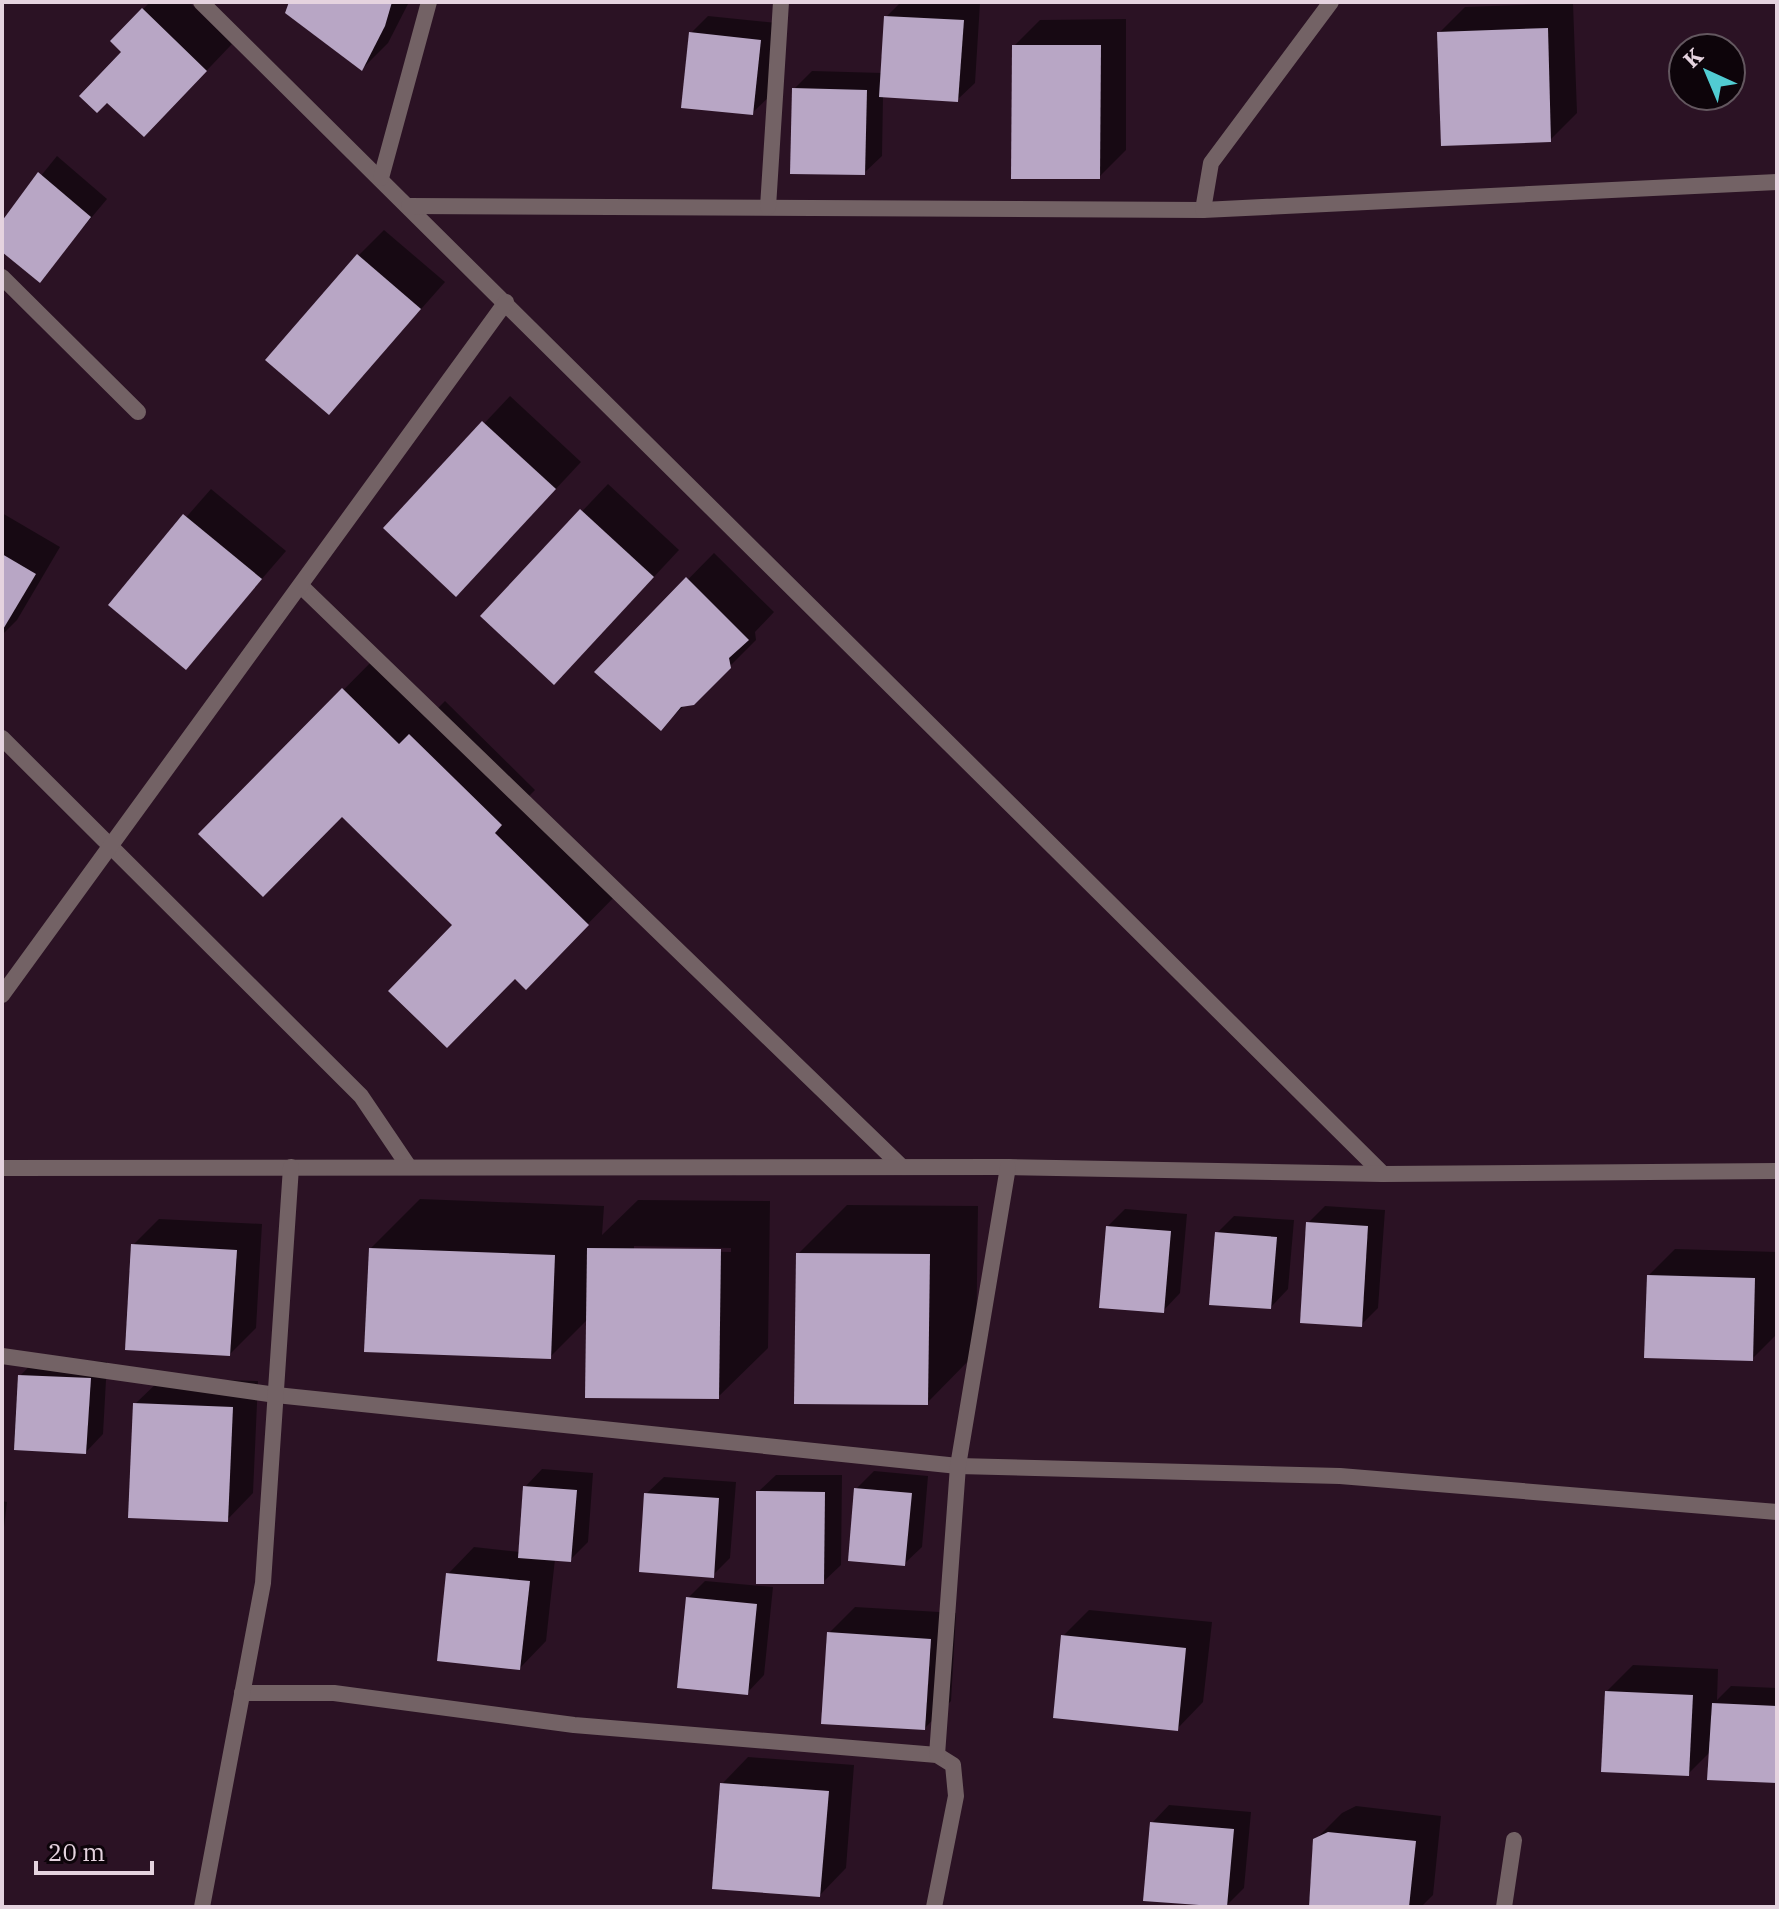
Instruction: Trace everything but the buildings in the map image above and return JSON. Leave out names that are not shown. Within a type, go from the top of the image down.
[{"type":"street","points":[[201,2],[1383,1174]]},
{"type":"street","points":[[381,178],[429,2]]},
{"type":"street","points":[[768,207],[781,2]]},
{"type":"street","points":[[1203,210],[1211,163],[1331,2]]},
{"type":"street","points":[[409,206],[1203,210],[1777,182]]},
{"type":"street","points":[[2,277],[138,412]]},
{"type":"street","points":[[2,995],[506,302]]},
{"type":"street","points":[[301,586],[902,1167]]},
{"type":"street","points":[[2,738],[361,1096],[409,1167]]},
{"type":"street","points":[[202,1907],[263,1583],[291,1167]]},
{"type":"street","points":[[937,1755],[958,1466],[1008,1167]]},
{"type":"street","points":[[2,1168],[1008,1167],[1383,1174],[1777,1171]]},
{"type":"street","points":[[2,1356],[276,1395],[958,1466],[1340,1476],[1777,1512]]},
{"type":"street","points":[[242,1693],[334,1693],[574,1725],[937,1755],[953,1765],[956,1796],[934,1907]]},
{"type":"street","points":[[1504,1907],[1514,1840]]}]
